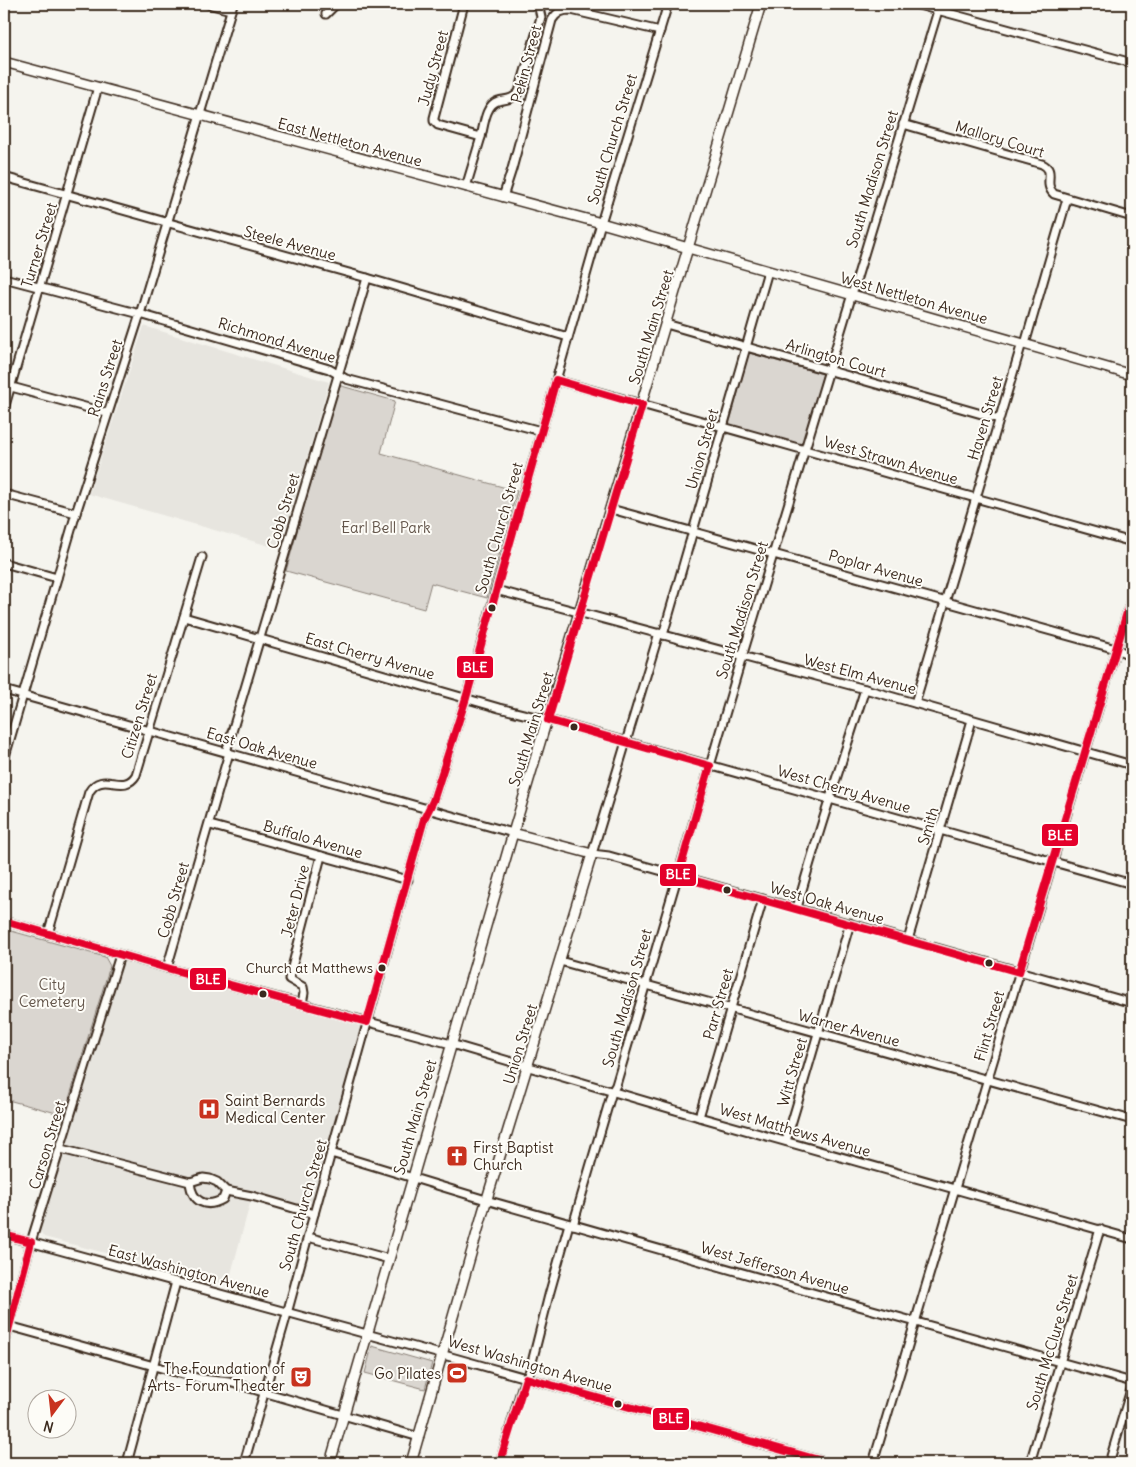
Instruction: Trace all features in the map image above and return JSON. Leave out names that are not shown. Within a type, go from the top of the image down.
[{"type":"main road","name":"South Main Street","points":[[330,1463],[513,833],[761,4]]},
{"type":"main road","name":"East Nettleton Avenue","points":[[4,62],[689,247]]},
{"type":"main road","name":"West Nettleton Avenue","points":[[689,247],[1132,375]]},
{"type":"main road","name":"West Oak Avenue","points":[[513,833],[592,854]]},
{"type":"main road","name":"Union Street","points":[[412,1463],[486,1200],[592,854]]},
{"type":"street","points":[[208,4],[232,7]]},
{"type":"street","points":[[326,14],[336,4]]},
{"type":"street","name":"Judy Street","points":[[464,4],[434,122],[438,125],[481,136]]},
{"type":"street","points":[[466,187],[487,112],[491,105],[509,100],[519,92],[541,16],[539,8],[534,4]]},
{"type":"street","name":"South Church Street","points":[[244,1463],[288,1312],[424,819],[446,764],[466,698],[601,223],[668,4]]},
{"type":"street","points":[[915,4],[939,7],[1132,63]]},
{"type":"street","name":"Rains Street","points":[[4,760],[76,513],[140,314],[232,7]]},
{"type":"street","name":"South Madison Street","points":[[504,1463],[502,1455],[522,1387],[612,1092],[616,1085],[804,450],[939,7]]},
{"type":"street","name":"Pekin Street","points":[[503,197],[552,20],[556,14],[564,10],[571,10],[660,31]]},
{"type":"street","name":"Turner Street","points":[[4,409],[7,386],[40,288],[98,88]]},
{"type":"street","name":"Mallory Court","points":[[903,124],[1042,164],[1050,172],[1048,184],[1050,191],[1067,199]]},
{"type":"street","name":"Steele Avenue","points":[[4,177],[367,278],[568,337]]},
{"type":"street","points":[[1067,199],[1132,217]]},
{"type":"street","name":"Haven Street","points":[[915,704],[999,419],[1067,199]]},
{"type":"street","name":"Union Street","points":[[592,854],[625,742],[693,531],[768,271]]},
{"type":"street","name":"Richmond Avenue","points":[[4,278],[140,314],[329,368],[355,381],[541,432]]},
{"type":"street","name":"Cobb Street","points":[[167,968],[210,825],[227,753],[259,638],[367,278]]},
{"type":"street","name":"Arlington Court","points":[[666,324],[999,419]]},
{"type":"street","name":"West Strawn Avenue","points":[[556,380],[1132,542]]},
{"type":"street","points":[[7,386],[108,413]]},
{"type":"street","points":[[4,494],[76,513]]},
{"type":"street","name":"Poplar Avenue","points":[[611,508],[1116,649],[1132,656]]},
{"type":"street","name":"Citizen Street","points":[[48,934],[89,792],[97,783],[104,781],[125,784],[132,781],[136,775],[202,557]]},
{"type":"street","points":[[4,563],[57,578]]},
{"type":"street","name":"West Elm Avenue","points":[[496,590],[865,689],[1132,765]]},
{"type":"street","name":"Flint Street","points":[[873,1463],[1132,596]]},
{"type":"street","name":"East Cherry Avenue","points":[[184,617],[548,720]]},
{"type":"street","points":[[796,908],[865,689]]},
{"type":"street","name":"East Oak Avenue","points":[[4,690],[513,833]]},
{"type":"street","name":"West Cherry Avenue","points":[[548,720],[1132,884]]},
{"type":"street","name":"Smith","points":[[908,940],[972,720]]},
{"type":"street","name":"Buffalo Avenue","points":[[210,825],[408,880]]},
{"type":"street","name":"West Oak Avenue","points":[[592,854],[609,856],[1132,1003]]},
{"type":"street","name":"Jeter Drive","points":[[302,1004],[303,987],[289,979],[320,856]]},
{"type":"street","name":"Parr Street","points":[[699,1118],[763,899]]},
{"type":"street","name":"West Matthews Avenue","points":[[4,922],[451,1044],[699,1118],[1132,1239]]},
{"type":"street","name":"Witt Street","points":[[786,1142],[850,923]]},
{"type":"street","name":"Carson Street","points":[[4,1346],[8,1322],[30,1242],[61,1149],[120,955]]},
{"type":"street","name":"Warner Avenue","points":[[560,961],[1132,1120]]},
{"type":"street","points":[[61,1149],[190,1182],[204,1178],[210,1179],[217,1182],[226,1191],[252,1196],[314,1214]]},
{"type":"street","name":"West Jefferson Avenue","points":[[331,1153],[486,1200],[1132,1382]]},
{"type":"street","points":[[190,1182],[190,1189],[194,1196],[205,1204],[215,1203],[223,1199],[226,1191]]},
{"type":"street","name":"South McClure Street","points":[[1030,1463],[1100,1229]]},
{"type":"street","name":"East Washington Avenue","points":[[4,1235],[368,1334]]},
{"type":"street","points":[[308,1237],[389,1259]]},
{"type":"street","points":[[127,1463],[176,1282]]},
{"type":"street","points":[[8,1322],[201,1379],[229,1382],[419,1437]]},
{"type":"street","name":"West Washington Avenue","points":[[368,1334],[828,1463]]},
{"type":"street","points":[[1109,1463],[1132,1386]]},
{"type":"shaded area","points":[[144,326],[329,382],[280,549],[89,494]]},
{"type":"shaded area","name":"Saint Bernards Medical Center","points":[[121,956],[367,1022],[314,1214],[252,1196],[228,1285],[44,1237],[39,1230]]},
{"type":"green space","points":[[749,353],[823,374],[802,446],[729,425]]},
{"type":"green space","name":"Earl Bell Park","points":[[338,385],[395,401],[381,453],[517,491],[487,598],[431,583],[424,609],[286,571]]},
{"type":"green space","name":"City Cemetery","points":[[4,929],[105,957],[110,966],[64,1115],[4,1099]]},
{"type":"green space","points":[[372,1346],[432,1363],[425,1389],[365,1373]]},
{"type":"transit line","name":"BLE","points":[[4,921],[167,968],[367,1022],[424,819],[433,801],[466,698],[556,380],[642,405],[548,720],[710,766],[678,876],[1019,972],[1132,596]]},
{"type":"transit line","name":"BLE","points":[[4,1235],[31,1242],[4,1346]]},
{"type":"transit line","name":"BLE","points":[[504,1463],[502,1455],[526,1378],[829,1463]]},
{"type":"place","name":"Church at Matthews","points":[[382,968]]},
{"type":"place","name":"Saint Bernards Medical Center","points":[[209,1109]]},
{"type":"place","name":"First Baptist Church","points":[[457,1156]]},
{"type":"place","name":"Go Pilates","points":[[457,1373]]},
{"type":"place","name":"The Foundation of Arts- Forum Theater","points":[[301,1377]]}]
